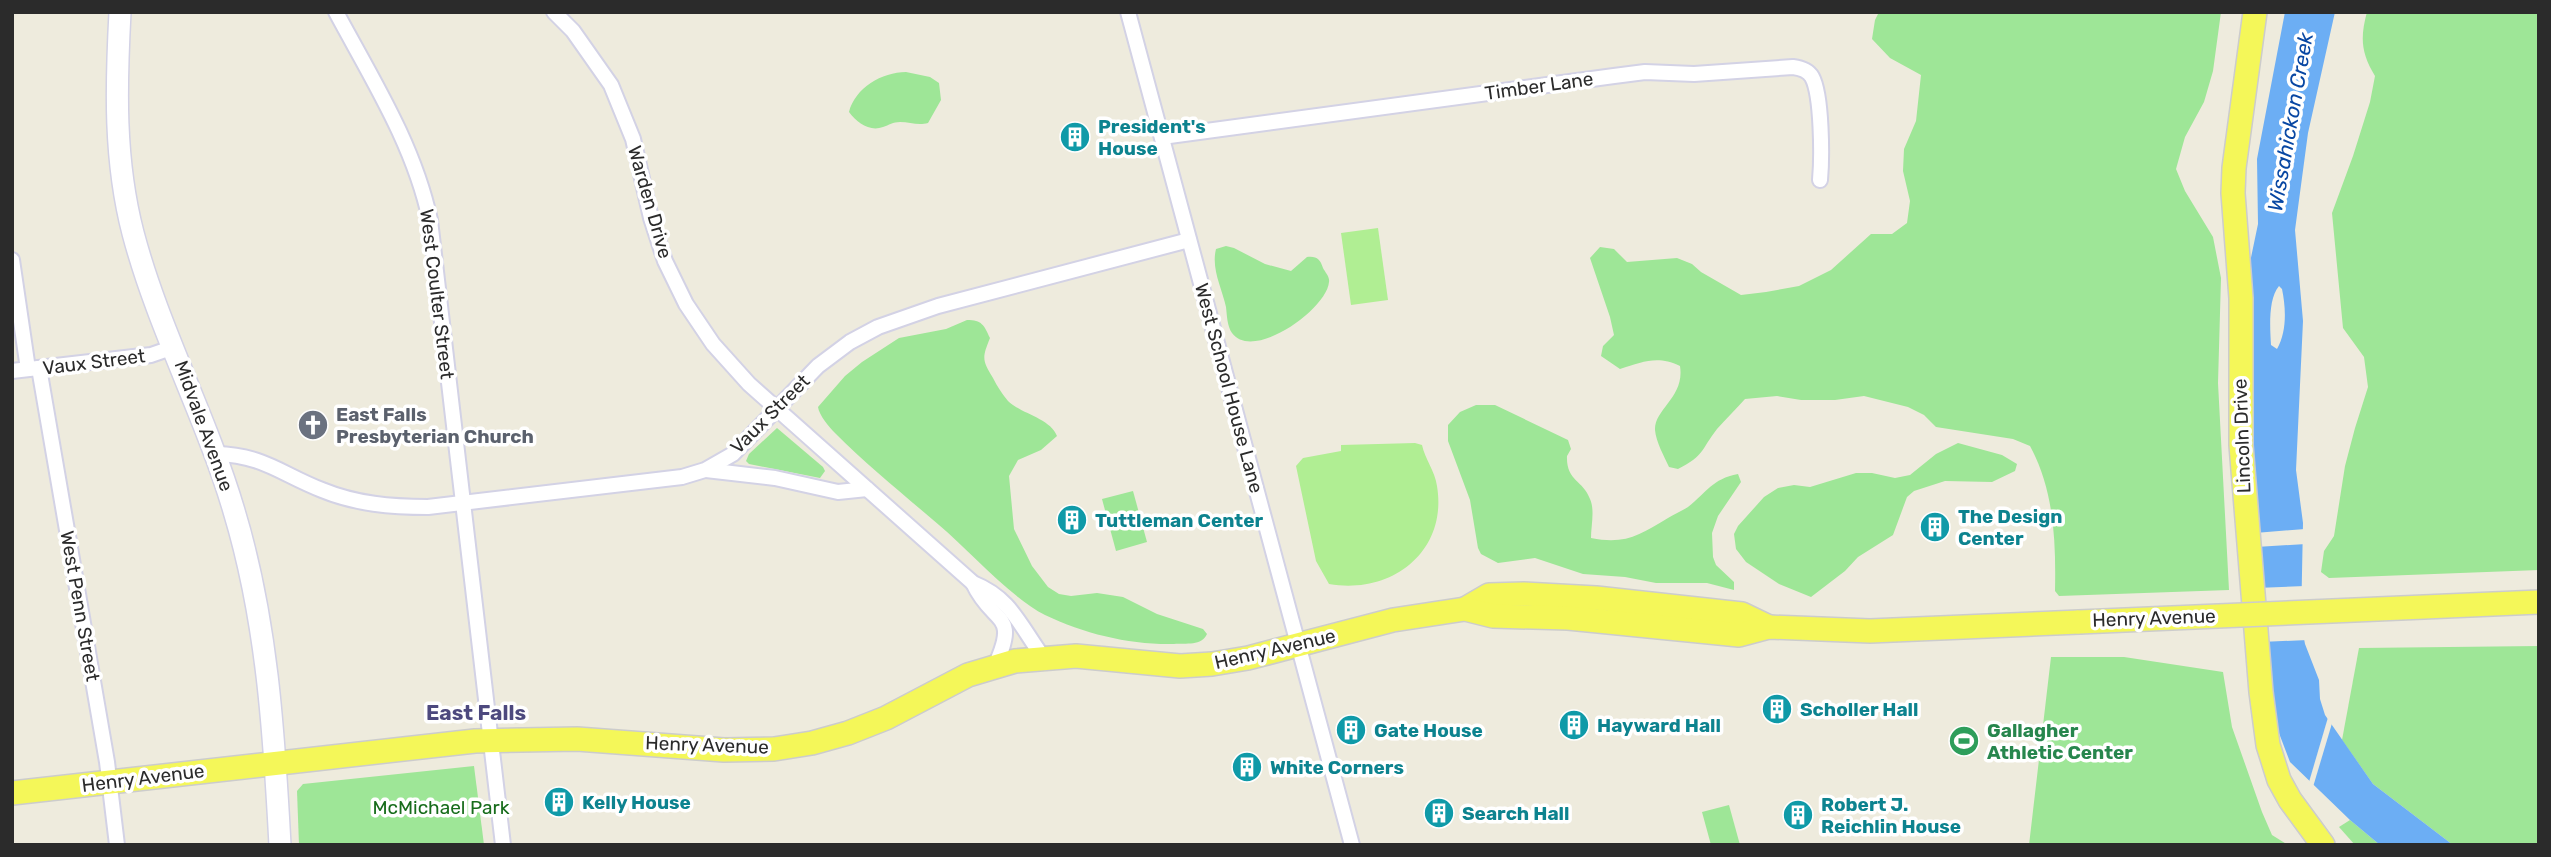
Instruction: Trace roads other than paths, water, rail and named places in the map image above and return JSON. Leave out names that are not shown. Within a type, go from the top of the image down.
[{"type":"main road","name":"Lincoln Drive","points":[[2239,12],[2219,165],[2219,189],[2230,284],[2230,431],[2246,693],[2259,768],[2278,807],[2305,845]]},
{"type":"main road","name":"Lincoln Drive","points":[[2255,12],[2233,193],[2241,298],[2241,431],[2250,569],[2261,692],[2273,763],[2290,800],[2323,845]]},
{"type":"main road","name":"Henry Avenue","points":[[12,793],[491,740],[597,740],[742,751],[793,746],[870,725],[950,682],[995,666],[1044,657],[1076,656],[1194,666],[1248,658],[1393,620],[1465,608],[1489,595],[1550,594],[1742,614],[1769,627],[1870,631],[2539,602]]},
{"type":"street","name":"Midvale Avenue","points":[[120,12],[116,102],[120,164],[133,231],[145,272],[216,454],[241,536],[260,618],[272,702],[280,845]]},
{"type":"street","name":"West Coulter Street","points":[[336,12],[411,155],[430,220],[503,845]]},
{"type":"street","name":"Warden Drive","points":[[554,12],[573,31],[599,66],[619,103],[633,139],[658,242],[686,304],[723,356],[777,409],[973,583],[991,590],[1009,606],[1044,657]]},
{"type":"street","name":"West School House Lane","points":[[1128,12],[1352,845]]},
{"type":"street","name":"Timber Lane","points":[[1161,137],[1625,74],[1694,74],[1793,67],[1811,75],[1817,95],[1820,180]]},
{"type":"street","name":"Vaux Street","points":[[216,454],[261,460],[323,491],[366,503],[406,507],[682,477],[705,470],[733,454],[818,366],[850,342],[878,327],[938,306],[1189,240]]},
{"type":"street","name":"West Penn Street","points":[[12,260],[110,782],[117,845]]},
{"type":"street","name":"Vaux Street","points":[[12,371],[150,355],[174,347]]},
{"type":"street","points":[[705,470],[775,478],[838,492],[867,489]]},
{"type":"street","name":"Warden Drive","points":[[973,583],[981,600],[1006,628],[1006,640],[995,666]]},
{"type":"water","name":"Wissahickon Creek","points":[[2285,12],[2335,12],[2308,133],[2295,230],[2303,321],[2296,470],[2303,523],[2301,623],[2305,644],[2319,680],[2320,699],[2325,715],[2373,784],[2453,845],[2380,845],[2290,762],[2274,720],[2253,507],[2248,272],[2258,224],[2257,159]],"holes":[[[2279,286],[2282,289],[2285,320],[2277,349],[2271,345],[2270,314],[2275,292]]]},
{"type":"place","name":"President's House","points":[[1075,137]]},
{"type":"place","name":"East Falls Presbyterian Church","points":[[313,425]]},
{"type":"place","name":"Tuttleman Center","points":[[1072,520]]},
{"type":"place","name":"The Design Center","points":[[1935,527]]},
{"type":"place","name":"Scholler Hall","points":[[1777,709]]},
{"type":"place","name":"Hayward Hall","points":[[1574,725]]},
{"type":"place","name":"Gate House","points":[[1351,730]]},
{"type":"place","name":"Gallagher Athletic Center","points":[[1964,741]]},
{"type":"place","name":"White Corners","points":[[1247,767]]},
{"type":"place","name":"Kelly House","points":[[559,802]]},
{"type":"place","name":"Search Hall","points":[[1439,813]]},
{"type":"place","name":"Robert J. Reichlin House","points":[[1798,815]]},
{"type":"district","name":"East Falls","points":[[476,712]]},
{"type":"park label","name":"McMichael Park","points":[[441,807]]}]
